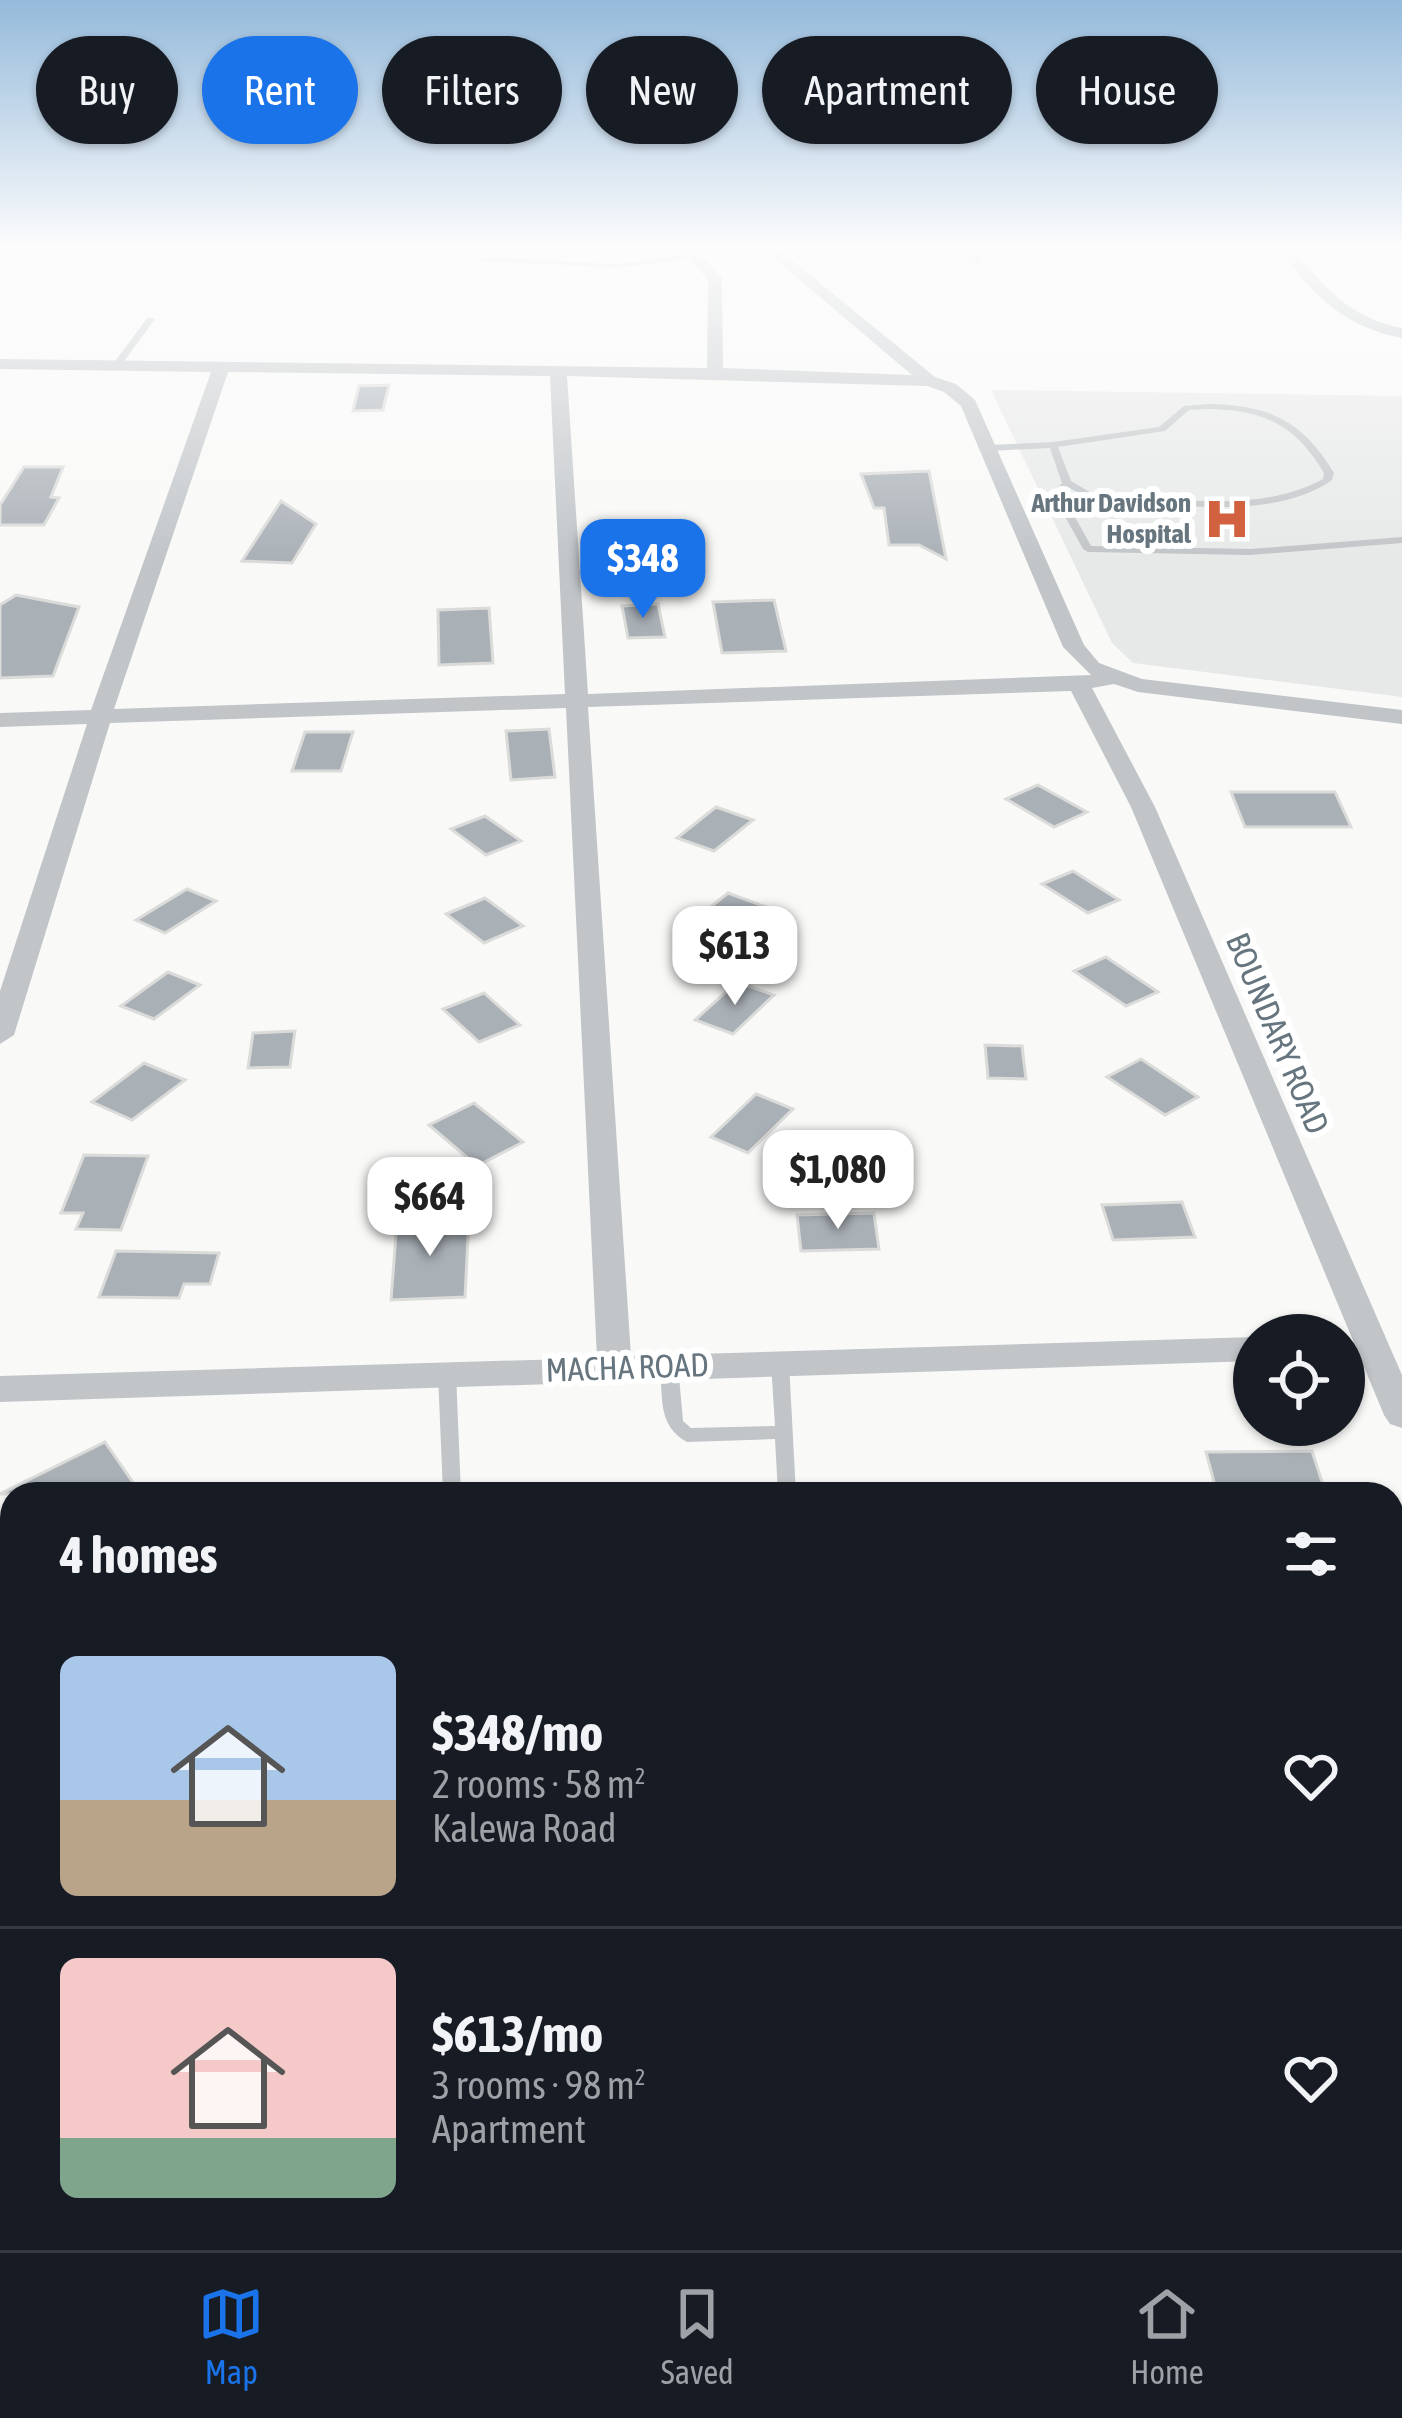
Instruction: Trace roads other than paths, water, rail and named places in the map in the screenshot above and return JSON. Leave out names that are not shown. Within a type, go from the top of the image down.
[{"type":"street","points":[[715,353],[715,373]]},
{"type":"street","points":[[900,353],[969,404],[1074,647],[1091,668],[1160,689],[1402,716]]},
{"type":"street","points":[[0,364],[715,373],[939,385]]},
{"type":"street","points":[[0,1035],[100,718],[220,367]]},
{"type":"street","points":[[557,372],[615,1367]]},
{"type":"street","points":[[0,720],[1078,684],[1112,678]]},
{"type":"street","name":"BOUNDARY ROAD","points":[[1078,684],[1143,807],[1345,1314]]},
{"type":"street","name":"MACHA ROAD","points":[[0,1389],[1233,1350]]},
{"type":"street","name":"BOUNDARY ROAD","points":[[1365,1357],[1402,1415]]},
{"type":"lane","points":[[116,366],[126,353]]},
{"type":"lane","points":[[989,448],[1053,445],[1162,429],[1186,408],[1234,406],[1273,415],[1302,432],[1329,473],[1318,488],[1270,499],[1105,498],[1090,496],[1067,483],[1053,445]]},
{"type":"lane","points":[[1067,483],[1058,494],[1059,502],[1083,546],[1096,550],[1250,552],[1402,540]]},
{"type":"lane","points":[[780,1363],[787,1482]]},
{"type":"lane","points":[[669,1365],[674,1423],[679,1431],[687,1435],[785,1432]]},
{"type":"lane","points":[[447,1373],[452,1482]]},
{"type":"place","name":"Arthur Davidson Hospital","points":[[1227,519]]}]
